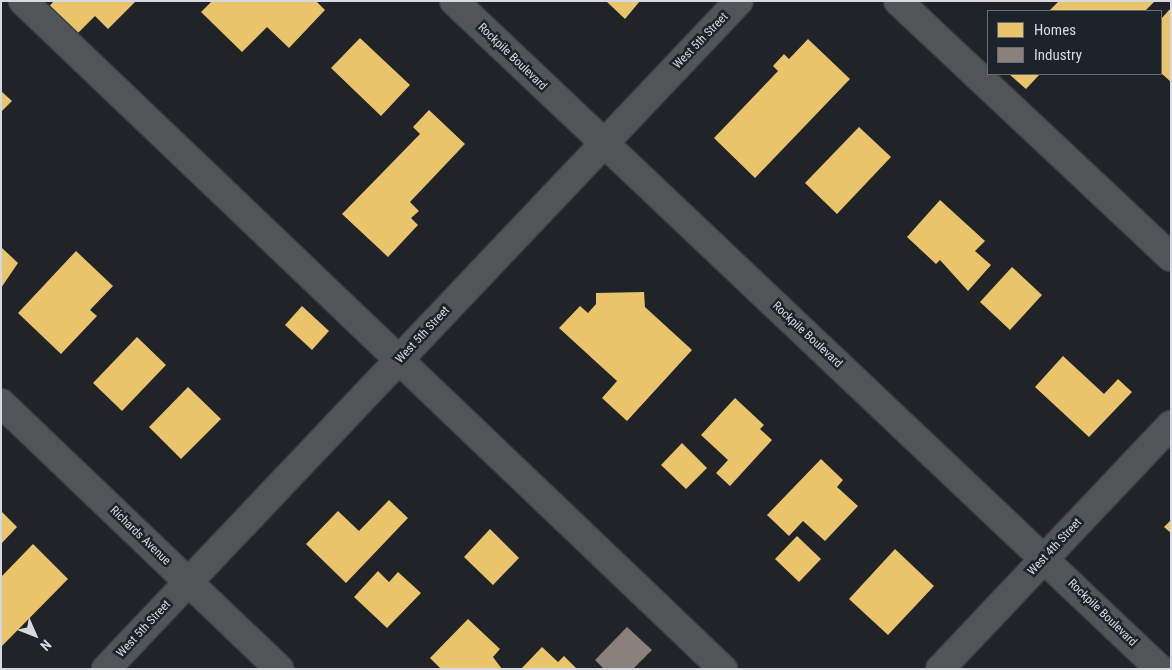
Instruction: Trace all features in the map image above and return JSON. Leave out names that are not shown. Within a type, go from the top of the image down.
[{"type":"street","points":[[23,1],[722,669]]},
{"type":"street","name":"Rockpile Boulevard","points":[[454,1],[603,145],[1045,558],[1160,669]]},
{"type":"street","name":"West 5th Street","points":[[106,669],[739,1]]},
{"type":"street","points":[[898,1],[1171,256]]},
{"type":"street","name":"Richards Avenue","points":[[1,403],[279,669]]},
{"type":"street","name":"West 4th Street","points":[[940,669],[1171,425]]},
{"type":"building: Homes","points":[[54,1],[136,1],[108,29],[95,16],[71,40],[43,13]]},
{"type":"building: Homes","points":[[212,1],[316,1],[325,10],[289,48],[267,27],[242,52],[201,12]]},
{"type":"building: Homes","points":[[606,1],[640,1],[625,19]]},
{"type":"building: Homes","points":[[1059,1],[1155,1],[1146,10],[1050,10]]},
{"type":"building: Homes","points":[[1171,8],[1171,82],[1162,74],[1162,18]]},
{"type":"building: Homes","points":[[360,38],[410,85],[381,116],[331,68]]},
{"type":"building: Homes","points":[[808,39],[850,79],[755,178],[714,138],[778,71],[773,66],[784,54],[789,59]]},
{"type":"building: Homes","points":[[1010,75],[1039,75],[1026,89]]},
{"type":"building: Homes","points":[[1,91],[12,101],[1,112]]},
{"type":"building: Homes","points":[[429,110],[465,144],[410,202],[419,211],[411,218],[418,225],[388,257],[342,214],[420,134],[413,127]]},
{"type":"building: Homes","points":[[859,127],[891,157],[837,214],[805,183]]},
{"type":"building: Homes","points":[[940,200],[985,241],[975,251],[991,265],[968,291],[940,260],[936,264],[907,237]]},
{"type":"building: Homes","points":[[1,247],[18,263],[1,288]]},
{"type":"building: Homes","points":[[76,251],[113,286],[90,310],[97,316],[61,354],[18,313]]},
{"type":"building: Homes","points":[[1012,267],[1042,295],[1010,330],[980,302]]},
{"type":"building: Homes","points":[[644,292],[645,307],[692,350],[627,421],[602,398],[617,381],[559,328],[580,306],[588,313],[596,304],[596,293]]},
{"type":"building: Homes","points":[[302,306],[329,331],[312,350],[285,325]]},
{"type":"building: Homes","points":[[137,337],[166,365],[122,411],[93,383]]},
{"type":"building: Homes","points":[[1063,356],[1104,394],[1118,379],[1132,392],[1089,437],[1035,387]]},
{"type":"building: Homes","points":[[188,387],[221,419],[181,459],[149,427]]},
{"type":"building: Homes","points":[[735,398],[764,425],[760,429],[772,440],[730,486],[716,473],[728,460],[701,435]]},
{"type":"building: Homes","points":[[682,443],[707,468],[686,489],[661,465]]},
{"type":"building: Homes","points":[[821,459],[843,480],[837,487],[858,506],[825,541],[803,521],[789,536],[767,515]]},
{"type":"building: Homes","points":[[389,500],[408,518],[346,583],[306,544],[338,511],[359,531]]},
{"type":"building: Homes","points":[[1,511],[17,527],[1,544]]},
{"type":"building: Homes","points":[[1171,520],[1171,533],[1164,527]]},
{"type":"building: Homes","points":[[490,529],[519,558],[493,585],[464,557]]},
{"type":"building: Homes","points":[[797,536],[821,559],[799,582],[775,559]]},
{"type":"building: Homes","points":[[33,544],[68,579],[1,647],[1,577]]},
{"type":"building: Homes","points":[[895,549],[934,586],[888,635],[849,599]]},
{"type":"building: Homes","points":[[378,571],[389,582],[398,572],[421,593],[387,628],[354,597]]},
{"type":"building: Homes","points":[[468,619],[500,649],[493,657],[502,669],[441,669],[430,658]]},
{"type":"building: Homes","points":[[542,647],[558,662],[564,656],[577,669],[521,669]]},
{"type":"building: Industry","points":[[627,627],[652,650],[633,669],[604,669],[595,660]]}]
